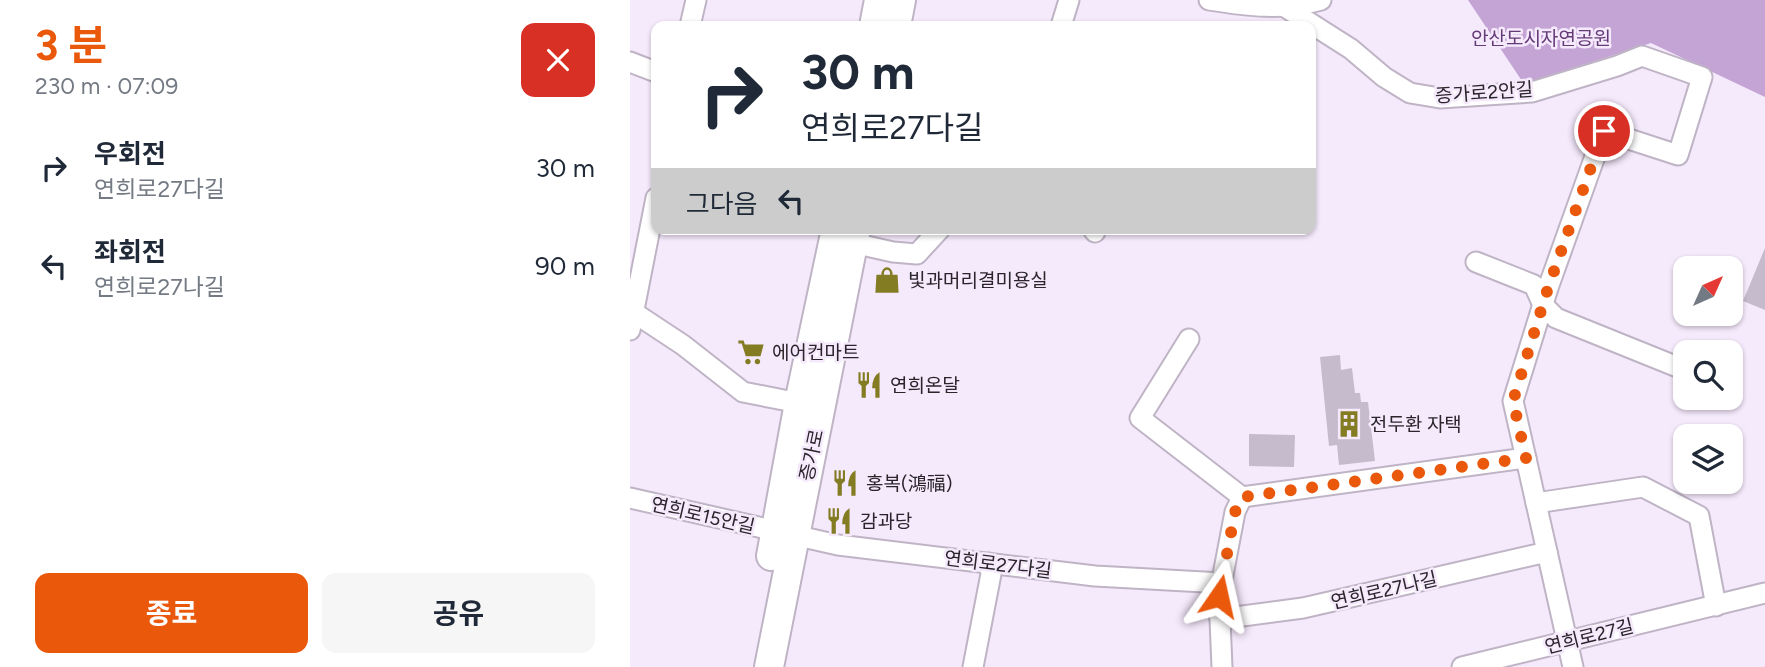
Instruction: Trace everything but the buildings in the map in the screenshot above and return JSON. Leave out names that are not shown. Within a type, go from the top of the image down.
[{"type":"main road","points":[[875,21],[879,0]]},
{"type":"main road","points":[[897,21],[901,0]]},
{"type":"main road","name":"증가로","points":[[769,667],[799,403],[848,235]]},
{"type":"main road","name":"증가로","points":[[750,667],[785,533],[848,235]]},
{"type":"street","points":[[691,21],[696,0]]},
{"type":"street","points":[[1063,21],[1069,0]]},
{"type":"street","points":[[1209,0],[1262,8],[1321,0]]},
{"type":"street","name":"증가로2안길","points":[[1285,7],[1307,21]]},
{"type":"street","name":"증가로2안길","points":[[1316,27],[1355,52],[1384,78],[1410,93],[1440,99],[1532,92],[1642,56],[1702,77],[1678,155],[1604,131],[1544,306]]},
{"type":"street","points":[[630,62],[651,70]]},
{"type":"street","points":[[631,317],[651,222]]},
{"type":"street","points":[[850,235],[893,252],[917,254],[934,235]]},
{"type":"street","points":[[1476,262],[1534,285],[1544,306],[1556,318],[1673,365]]},
{"type":"street","points":[[1544,306],[1513,401],[1573,667]]},
{"type":"street","name":"증가로","points":[[631,317],[683,345],[743,392],[799,403]]},
{"type":"street","points":[[1189,339],[1140,418],[1242,497],[1526,458]]},
{"type":"street","points":[[1536,503],[1643,487],[1699,516],[1716,606]]},
{"type":"street","points":[[1222,667],[1219,596],[1235,512],[1242,497]]},
{"type":"street","name":"연희로15안길","points":[[630,498],[785,533]]},
{"type":"street","name":"연희로27다길","points":[[785,533],[838,545],[1096,576],[1222,583]]},
{"type":"street","name":"연희로27나길","points":[[1220,620],[1303,608],[1547,552]]},
{"type":"street","points":[[973,667],[991,574],[989,563]]},
{"type":"street","name":"연희로27길","points":[[1462,667],[1765,593]]},
{"type":"green space","name":"안산도시자연공원","points":[[1468,0],[1765,0],[1765,97],[1651,43],[1524,84]]},
{"type":"place","name":"빛과머리결미용실","points":[[887,280]]},
{"type":"place","name":"에어컨마트","points":[[751,352]]},
{"type":"place","name":"연희온달","points":[[869,385]]},
{"type":"place","name":"전두환 자택","points":[[1349,424]]},
{"type":"place","name":"홍복(鴻福)","points":[[845,483]]},
{"type":"place","name":"감과당","points":[[839,521]]},
{"type":"route","points":[[1219,596],[1235,512],[1242,497],[1526,458],[1513,401],[1548,288],[1604,131]]}]
